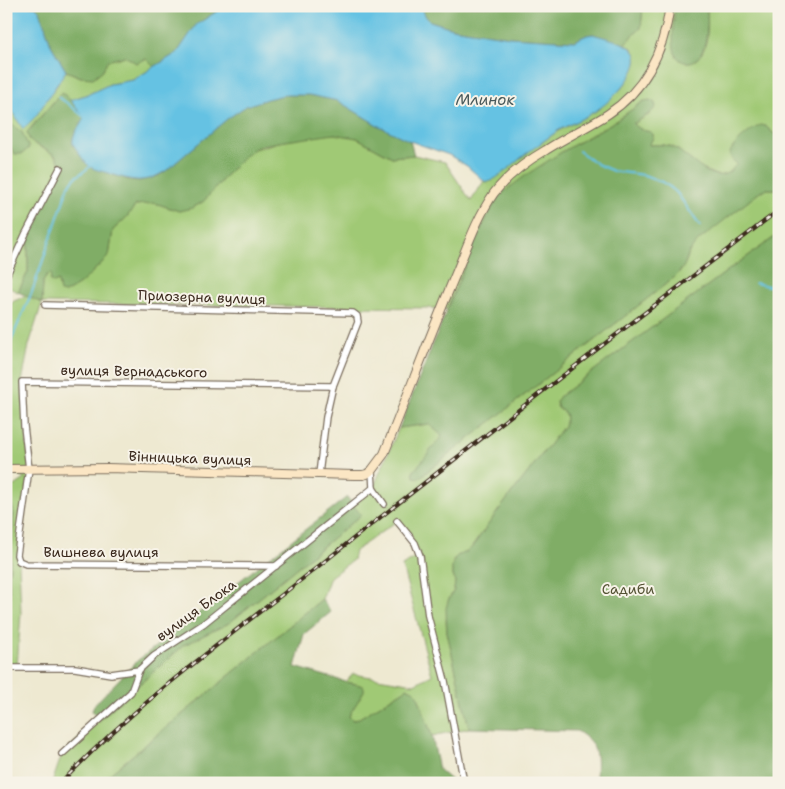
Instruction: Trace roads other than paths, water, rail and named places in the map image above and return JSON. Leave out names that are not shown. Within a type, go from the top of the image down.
[{"type":"street","points":[[384,504],[373,488],[372,470],[384,454],[447,295],[473,233],[491,198],[518,168],[608,114],[635,90],[651,68],[660,49],[669,19],[670,6]]},
{"type":"street","points":[[6,276],[60,168]]},
{"type":"street","name":"Приозерна вулиця","points":[[45,305],[353,313],[357,316],[358,322],[333,386]]},
{"type":"street","name":"вулиця Вернадського","points":[[29,469],[24,426],[22,382],[333,386]]},
{"type":"street","points":[[319,474],[326,418],[333,386]]},
{"type":"street","name":"Вінницька вулиця","points":[[6,469],[118,468],[363,475],[372,470]]},
{"type":"street","name":"Вишнева вулиця","points":[[29,469],[17,555],[19,561],[26,564],[276,566]]},
{"type":"street","name":"вулиця Блока","points":[[139,670],[154,656],[203,624],[373,488]]},
{"type":"street","points":[[398,521],[415,543],[420,556],[428,616],[445,681],[464,783]]},
{"type":"street","points":[[6,668],[75,668],[111,674],[139,670],[131,692],[62,754]]},
{"type":"water","points":[[6,6],[35,6],[40,11],[51,45],[66,71],[36,116],[23,129],[6,102]]},
{"type":"water","name":"Млинок","points":[[225,6],[420,6],[430,21],[452,28],[510,37],[574,41],[593,34],[618,41],[630,47],[636,56],[636,63],[623,86],[603,106],[588,116],[559,130],[488,182],[449,155],[410,141],[379,126],[338,101],[309,95],[284,95],[246,106],[227,119],[167,170],[152,178],[132,180],[89,166],[73,144],[73,137],[84,117],[70,100],[110,84],[133,80],[177,53],[196,25]]},
{"type":"waterway","points":[[58,97],[86,117]]},
{"type":"waterway","points":[[579,151],[597,164],[613,171],[644,175],[662,182],[677,193],[700,226]]},
{"type":"waterway","points":[[6,352],[32,292],[69,185],[91,166]]},
{"type":"waterway","points":[[755,283],[768,286],[779,283]]},
{"type":"railway","points":[[61,783],[120,725],[184,671],[488,433],[779,210]]},
{"type":"park label","name":"Садиби","points":[[628,589]]}]
